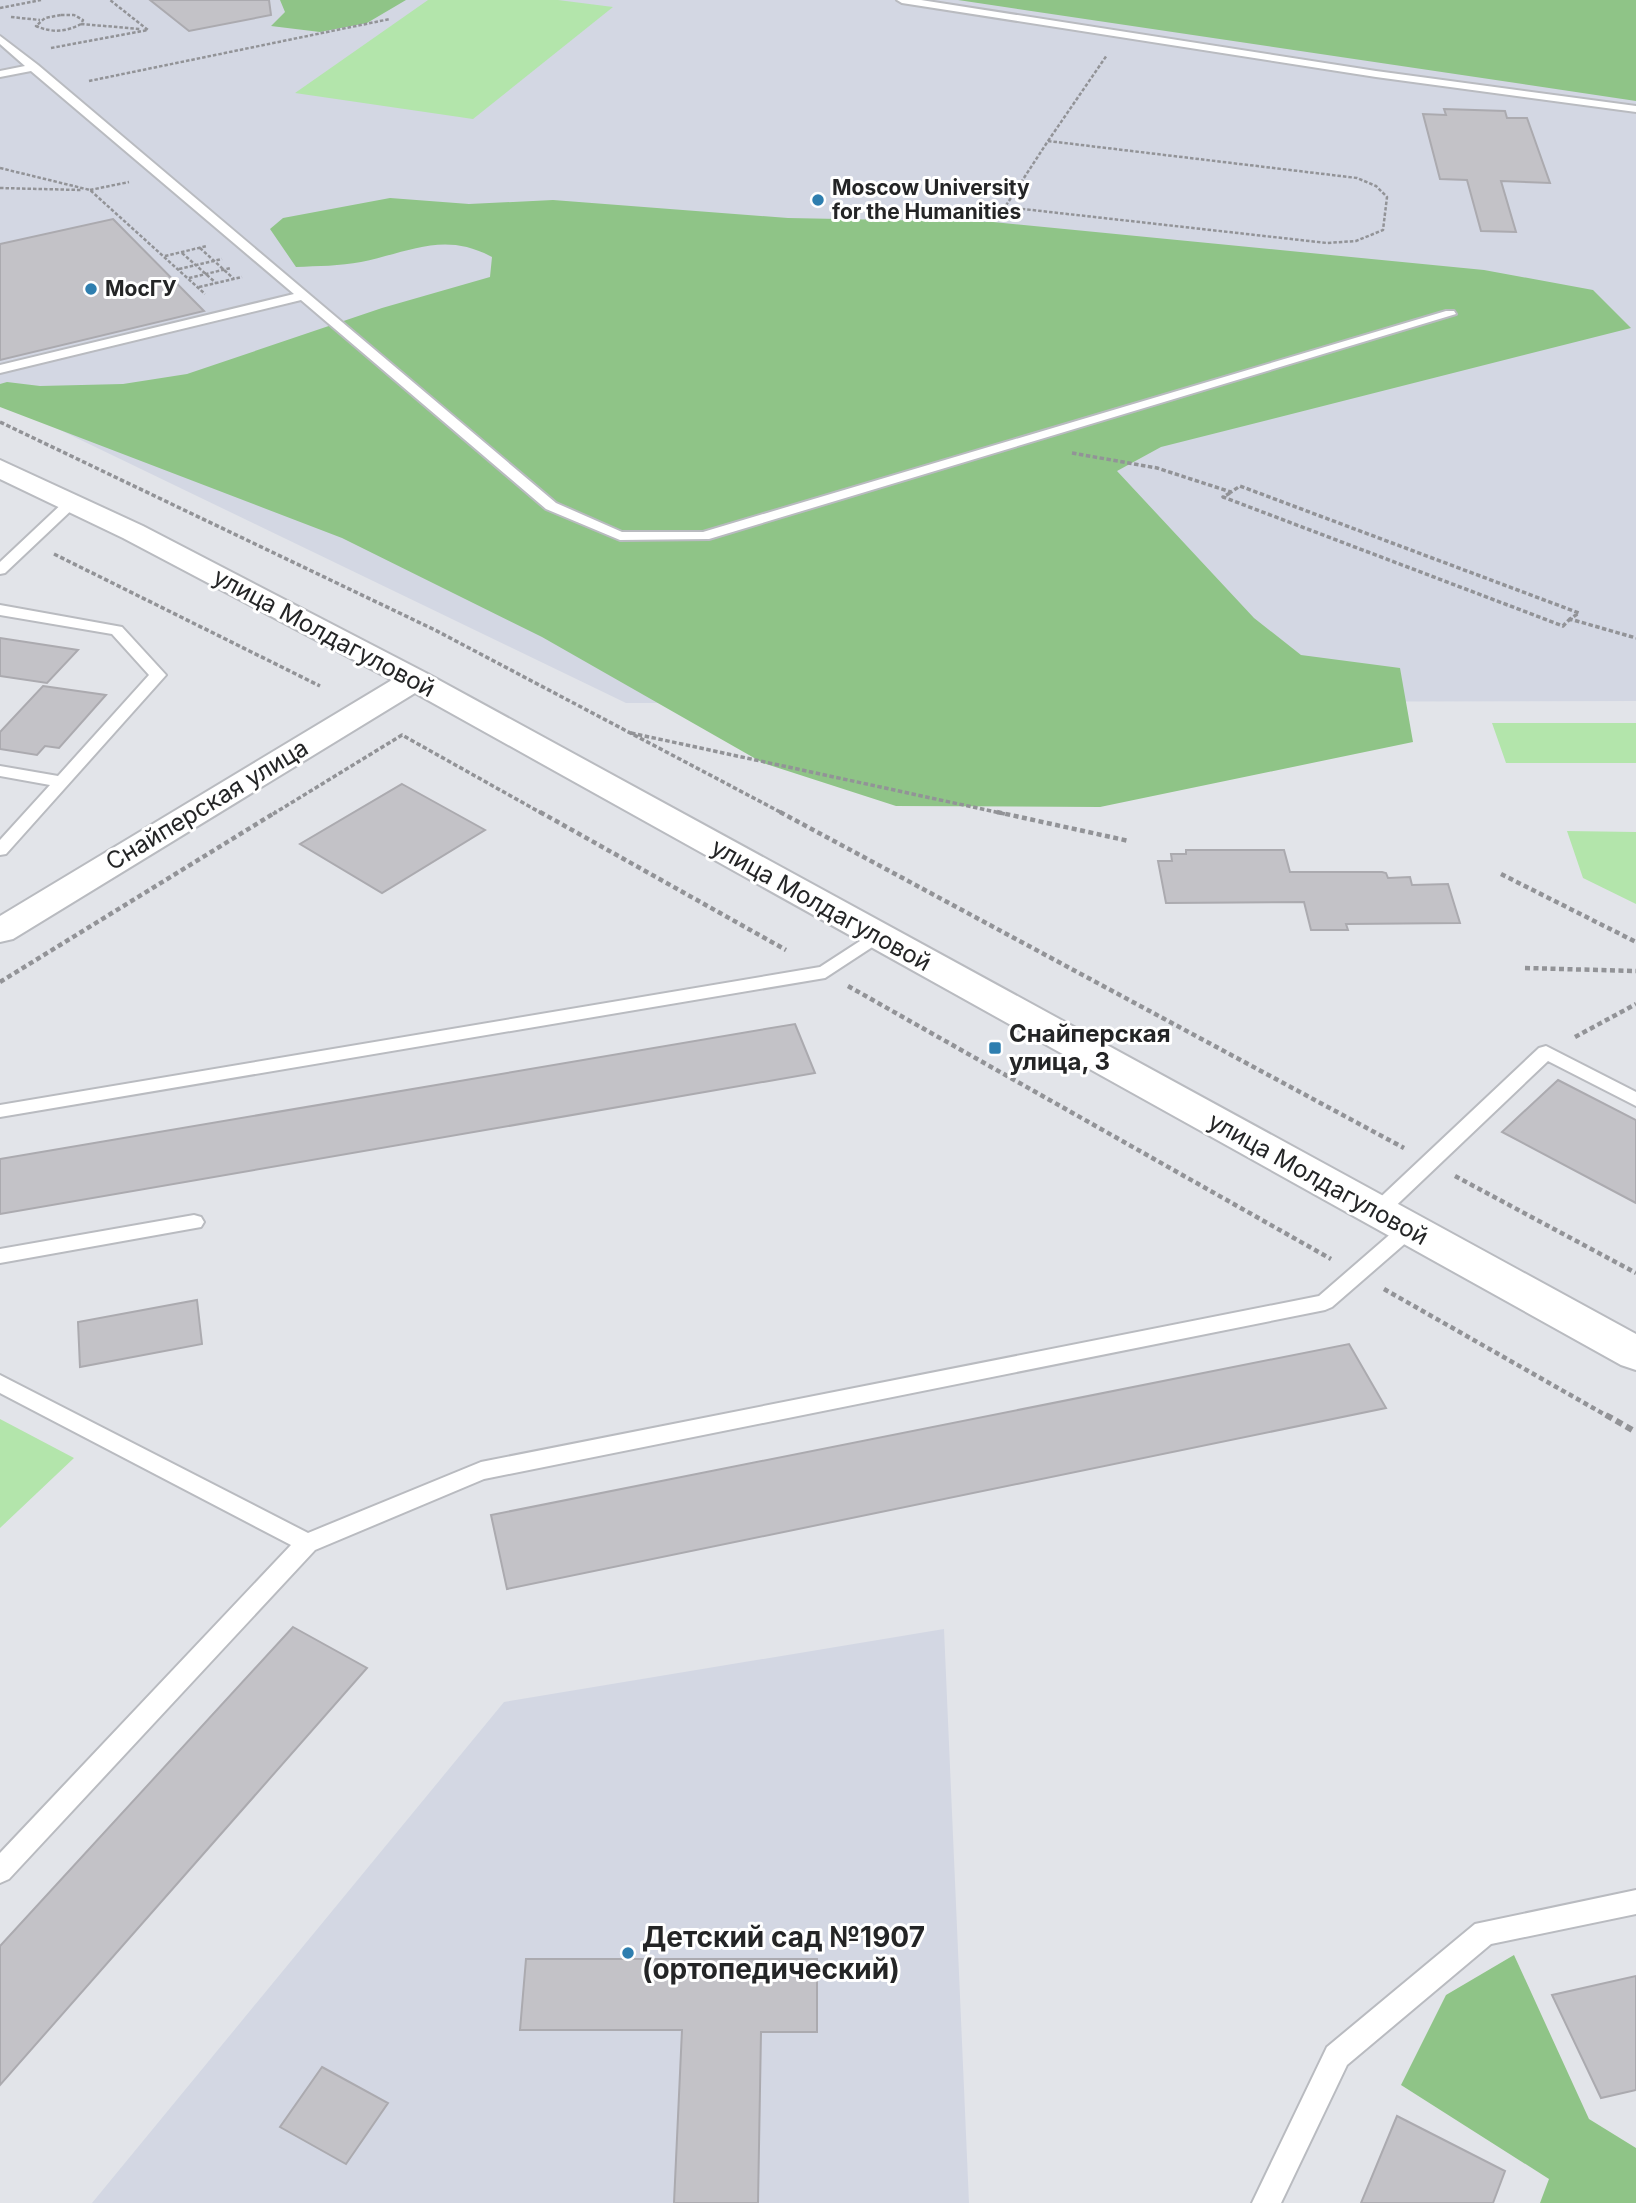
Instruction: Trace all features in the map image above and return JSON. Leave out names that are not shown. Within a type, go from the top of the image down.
[{"type":"street","name":"улица Молдагуловой","points":[[0,468],[72,502],[415,680],[1636,1354]]},
{"type":"street","name":"Снайперская улица","points":[[0,931],[415,680]]},
{"type":"lane","points":[[902,0],[1376,74],[1636,109]]},
{"type":"lane","points":[[0,39],[551,506],[620,536],[704,536],[1450,314]]},
{"type":"lane","points":[[0,74],[34,68]]},
{"type":"lane","points":[[0,369],[303,296]]},
{"type":"lane","points":[[0,570],[72,502]]},
{"type":"lane","points":[[0,610],[117,630],[158,675],[0,850]]},
{"type":"lane","points":[[0,771],[62,782]]},
{"type":"lane","points":[[0,1111],[825,972],[877,936]]},
{"type":"lane","points":[[1377,1212],[1546,1052],[1636,1100]]},
{"type":"lane","points":[[0,1256],[194,1222]]},
{"type":"lane","points":[[0,1871],[307,1543],[481,1471],[1325,1302],[1409,1229]]},
{"type":"lane","points":[[0,1383],[307,1543]]},
{"type":"lane","points":[[1266,2203],[1337,2056],[1484,1933],[1636,1902]]},
{"type":"path","points":[[0,8],[41,0]]},
{"type":"path","points":[[110,0],[148,30]]},
{"type":"path","points":[[0,16],[40,20],[67,15],[79,17],[83,20],[81,24]]},
{"type":"path","points":[[57,87],[390,19]]},
{"type":"path","points":[[40,20],[36,23],[38,28],[50,31],[69,29],[81,24],[148,30]]},
{"type":"path","points":[[19,55],[148,30]]},
{"type":"path","points":[[1048,141],[1357,178],[1376,186],[1387,197],[1383,230],[1370,240],[1318,242],[1005,206],[1048,141],[1121,34]]},
{"type":"path","points":[[0,168],[90,190],[228,314]]},
{"type":"path","points":[[0,188],[90,190],[161,175]]},
{"type":"path","points":[[164,256],[236,239]]},
{"type":"path","points":[[199,248],[234,279]]},
{"type":"path","points":[[182,252],[216,284]]},
{"type":"path","points":[[179,269],[252,252]]},
{"type":"path","points":[[188,278],[262,261]]},
{"type":"path","points":[[199,288],[273,270]]},
{"type":"path","points":[[0,422],[435,630],[1018,938],[1636,1273]]},
{"type":"path","points":[[1016,443],[1157,468],[1231,492]]},
{"type":"path","points":[[1240,486],[1579,613],[1570,619],[1563,626],[1223,497],[1240,486]]},
{"type":"path","points":[[30,542],[320,686]]},
{"type":"path","points":[[1570,619],[1636,638]]},
{"type":"path","points":[[623,731],[1129,841]]},
{"type":"path","points":[[0,982],[402,735],[1636,1432]]},
{"type":"path","points":[[1501,874],[1636,942]]},
{"type":"path","points":[[1525,968],[1636,971]]},
{"type":"path","points":[[1546,1052],[1636,1004]]},
{"type":"shaded area","name":"Moscow University for the Humanities","points":[[0,0],[1636,0],[1636,701],[626,703],[0,401]]},
{"type":"shaded area","name":"Детский сад №1907 (ортопедический)","points":[[944,1629],[969,2203],[92,2203],[504,1702]]},
{"type":"green space","points":[[280,0],[406,0],[367,23],[320,32],[271,26],[285,12]]},
{"type":"green space","points":[[428,0],[558,0],[613,7],[473,119],[295,93]]},
{"type":"green space","points":[[958,0],[1636,0],[1636,101]]},
{"type":"green space","points":[[390,198],[469,204],[553,200],[788,218],[993,222],[1484,270],[1593,290],[1631,328],[1161,447],[1117,471],[1254,618],[1301,655],[1400,668],[1413,742],[1100,807],[896,806],[763,763],[542,637],[342,538],[0,407],[0,384],[7,382],[40,386],[123,384],[187,374],[382,308],[490,277],[492,257],[458,245],[427,246],[353,263],[296,267],[270,229],[283,218]]},
{"type":"green space","points":[[1492,723],[1636,723],[1636,763],[1506,763]]},
{"type":"green space","points":[[1567,831],[1636,832],[1636,904],[1583,878]]},
{"type":"green space","points":[[0,1419],[74,1458],[0,1528]]},
{"type":"green space","points":[[1514,1955],[1589,2119],[1636,2148],[1636,2203],[1540,2203],[1549,2179],[1401,2085],[1446,1995]]},
{"type":"building","points":[[150,0],[269,0],[271,15],[189,31]]},
{"type":"building","points":[[1444,109],[1505,111],[1507,118],[1527,118],[1550,183],[1501,181],[1516,232],[1481,231],[1467,180],[1440,179],[1423,114],[1446,115]]},
{"type":"building","name":"МосГУ","points":[[113,219],[204,311],[0,360],[0,244]]},
{"type":"building","points":[[0,638],[78,650],[47,683],[0,676]]},
{"type":"building","points":[[43,686],[106,695],[59,748],[45,746],[37,755],[0,749],[0,732]]},
{"type":"building","points":[[402,784],[485,830],[382,893],[300,844]]},
{"type":"building","points":[[1186,850],[1284,850],[1290,872],[1382,872],[1386,873],[1388,878],[1410,877],[1412,885],[1448,884],[1460,923],[1346,924],[1348,930],[1311,930],[1304,902],[1166,903],[1158,861],[1172,861],[1171,854],[1186,854]]},
{"type":"building","points":[[795,1024],[815,1073],[0,1214],[0,1159]]},
{"type":"building","points":[[1558,1080],[1636,1120],[1636,1203],[1502,1132]]},
{"type":"building","points":[[197,1300],[202,1344],[80,1367],[78,1322]]},
{"type":"building","points":[[1349,1344],[1386,1408],[507,1589],[491,1515]]},
{"type":"building","points":[[293,1627],[367,1668],[0,2085],[0,1946]]},
{"type":"building","points":[[526,1959],[817,1959],[817,2032],[761,2032],[758,2203],[674,2203],[682,2030],[520,2030]]},
{"type":"building","points":[[1636,1976],[1636,2090],[1601,2098],[1552,1995]]},
{"type":"building","points":[[322,2067],[388,2103],[346,2164],[280,2127]]},
{"type":"building","points":[[1397,2116],[1505,2171],[1493,2203],[1361,2203]]},
{"type":"place","name":"Moscow University for the Humanities","points":[[818,200]]},
{"type":"place","name":"МосГУ","points":[[91,289]]},
{"type":"place","name":"Снайперская улица, 3","points":[[995,1048]]},
{"type":"place","name":"Детский сад №1907 (ортопедический)","points":[[628,1953]]}]
